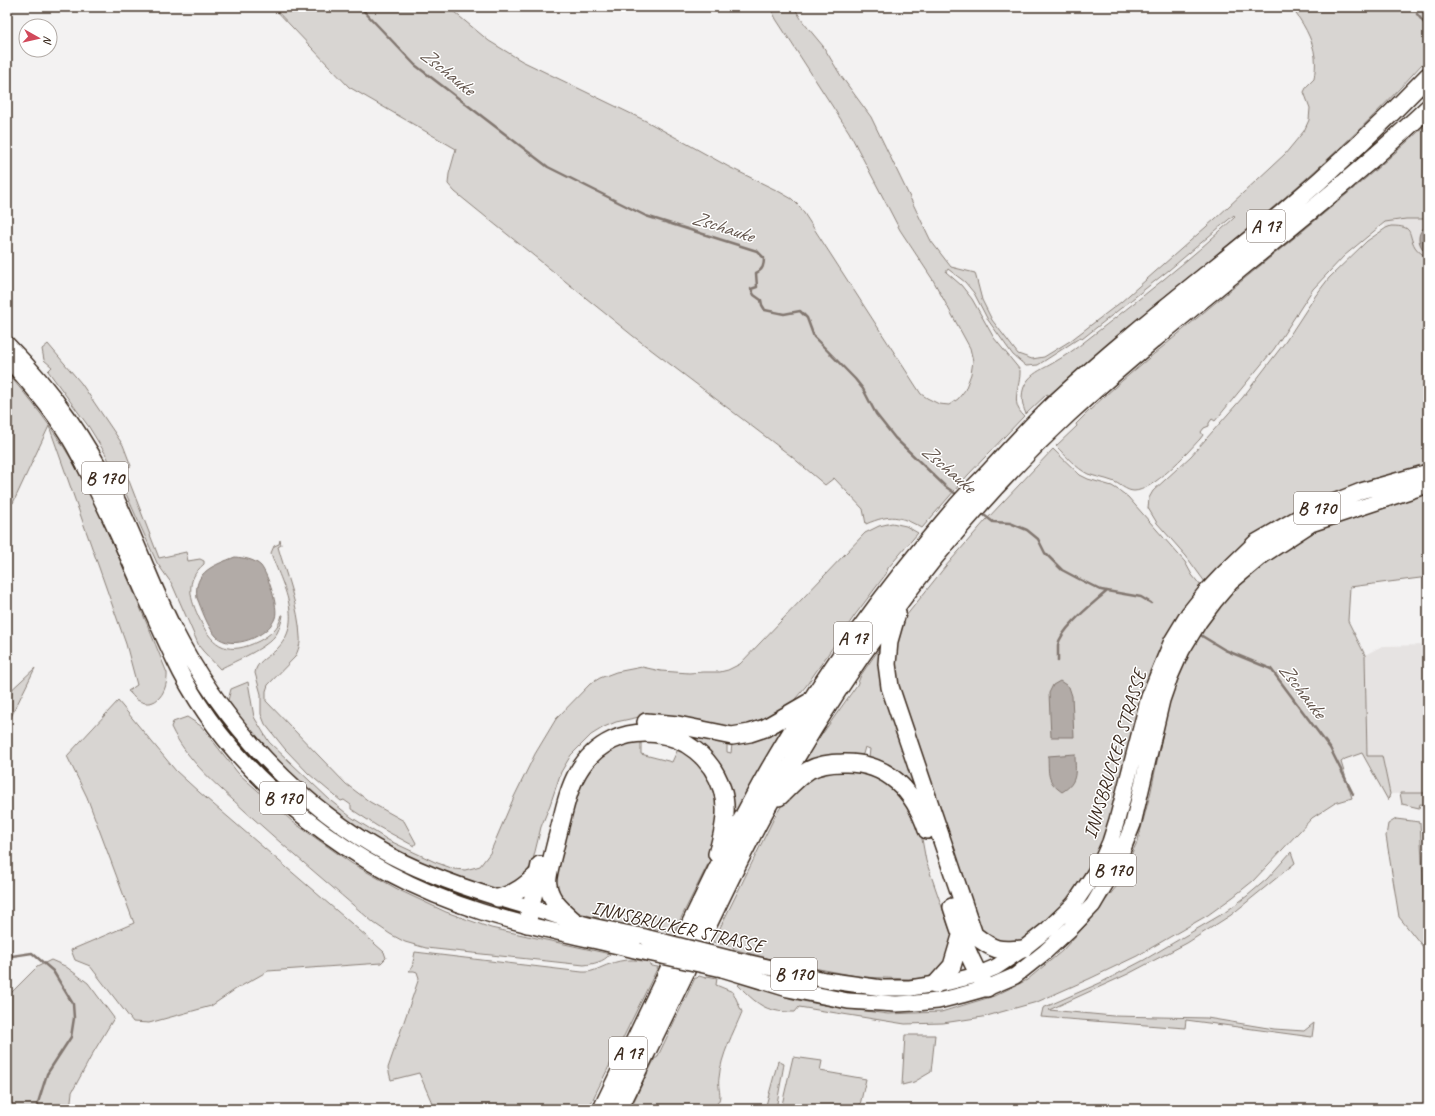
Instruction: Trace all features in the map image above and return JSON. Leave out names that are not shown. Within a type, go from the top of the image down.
[{"type":"highway","name":"A 17","points":[[685,935],[754,797],[810,702],[852,638],[1023,459],[1061,409],[1136,332],[1283,211],[1377,127],[1427,76]]},
{"type":"highway","name":"A 17","points":[[1061,409],[1145,346],[1283,234],[1392,142],[1428,108]]},
{"type":"highway","name":"A 17","points":[[701,939],[765,811],[828,705],[863,652],[901,601],[905,582]]},
{"type":"highway","points":[[901,601],[889,641],[887,664],[890,687],[968,936],[952,966],[935,985]]},
{"type":"highway","points":[[574,921],[559,908],[550,895],[543,878],[548,827],[566,773],[575,758],[592,740],[611,728],[631,723],[651,721],[732,736],[750,734],[782,719],[810,702]]},
{"type":"highway","points":[[534,917],[543,878],[572,785],[578,771],[588,759],[605,745],[629,735],[644,733],[673,737],[695,749],[716,775],[722,789],[725,802],[724,829],[707,889]]},
{"type":"highway","points":[[765,811],[797,780],[809,771],[833,763],[848,763],[870,766],[884,772],[896,780],[914,801],[922,815],[984,978]]},
{"type":"highway","points":[[505,901],[508,896],[543,878]]},
{"type":"highway","points":[[968,936],[1002,951],[1023,949]]},
{"type":"highway","name":"A 17","points":[[602,1109],[678,969],[619,1109]]},
{"type":"main road","name":"B 170","points":[[7,344],[38,376],[68,416],[90,449],[116,498],[163,606],[187,652],[223,706],[253,744],[291,784],[313,804],[342,826],[372,845],[414,867],[461,887],[505,901]]},
{"type":"main road","name":"B 170","points":[[7,358],[67,434],[114,525],[179,670],[205,712],[239,755],[273,790],[332,838],[376,866],[436,895],[481,911],[534,917],[642,944]]},
{"type":"main road","name":"INNSBRUCKER STRASSE","points":[[725,964],[788,989],[848,1001],[896,1004],[938,1001],[984,978],[996,967],[1023,949],[1048,929],[1074,904],[1099,867],[1110,842],[1155,698],[1170,677],[1182,650],[1226,579],[1256,542],[1308,512],[1361,491],[1428,472]]},
{"type":"main road","name":"INNSBRUCKER STRASSE","points":[[1226,579],[1311,524],[1428,485]]},
{"type":"main road","name":"INNSBRUCKER STRASSE","points":[[505,901],[534,917],[574,921],[642,944],[725,964],[862,986],[910,988],[949,982],[1015,976],[1045,952],[1092,905],[1116,866],[1133,824],[1155,698]]},
{"type":"shaded area","points":[[273,7],[448,7],[489,41],[522,61],[646,121],[729,167],[792,199],[800,207],[921,394],[939,404],[949,405],[958,399],[965,390],[971,374],[973,361],[970,348],[933,280],[900,230],[849,132],[776,19],[770,7],[794,7],[803,22],[823,46],[841,76],[871,117],[931,241],[951,267],[975,273],[982,300],[992,320],[1018,354],[1032,359],[1044,357],[1070,341],[1121,302],[1215,219],[1285,154],[1304,131],[1309,120],[1310,108],[1304,92],[1307,86],[1314,79],[1315,57],[1312,44],[1306,30],[1291,7],[1428,7],[1428,68],[1422,64],[1356,133],[1286,197],[1138,318],[1049,395],[1047,394],[1026,414],[1022,397],[1025,384],[1030,377],[1075,349],[1144,295],[1218,233],[1235,217],[1234,215],[1169,270],[1082,339],[1081,337],[1038,365],[1026,366],[1013,355],[988,320],[974,293],[965,282],[948,269],[946,272],[961,285],[972,299],[994,338],[1020,370],[1016,400],[1020,411],[1024,416],[968,475],[922,528],[907,520],[894,517],[888,517],[866,524],[863,509],[834,478],[825,485],[791,456],[633,336],[455,192],[448,184],[449,174],[456,149],[349,87]]},
{"type":"shaded area","points":[[1428,123],[1428,219],[1406,219],[1385,222],[1344,256],[1313,289],[1274,349],[1215,421],[1212,419],[1209,426],[1204,428],[1201,432],[1203,435],[1200,439],[1160,478],[1142,489],[1131,491],[1115,482],[1088,474],[1071,462],[1056,446],[1077,426],[1076,424],[1098,402],[1122,381],[1333,206]]},
{"type":"shaded area","points":[[1428,208],[1428,270],[1390,235],[1378,215]]},
{"type":"shaded area","points":[[1428,225],[1428,254],[1424,251],[1420,243],[1419,235]]},
{"type":"shaded area","points":[[1391,226],[1399,226],[1407,229],[1416,249],[1428,258],[1428,467],[1349,491],[1205,582],[1186,556],[1157,523],[1148,508],[1149,498],[1153,491],[1191,456],[1243,397],[1286,341],[1329,278],[1367,241]]},
{"type":"shaded area","points":[[48,344],[81,383],[123,445],[131,466],[124,468],[159,558],[186,552],[188,561],[200,559],[204,561],[204,564],[194,577],[191,584],[191,590],[196,612],[210,637],[223,647],[239,648],[248,646],[270,634],[279,624],[283,615],[277,633],[259,649],[220,669],[199,646],[172,584],[157,563],[127,496],[105,453],[89,427],[48,371],[52,367],[44,360],[42,349]]},
{"type":"shaded area","points":[[7,373],[25,393],[57,436],[85,484],[103,522],[167,673],[166,686],[156,701],[144,703],[137,700],[128,691],[137,685],[126,644],[49,426],[13,503],[7,500]]},
{"type":"shaded area","points":[[1053,449],[1080,475],[1112,486],[1128,497],[1185,562],[1192,575],[1201,586],[1174,624],[1158,652],[1146,681],[1127,769],[1103,840],[1096,853],[1073,890],[1044,923],[1022,941],[1003,946],[975,928],[895,691],[891,657],[902,621],[945,567],[986,520]]},
{"type":"shaded area","points":[[1428,492],[1428,577],[1350,587],[1348,621],[1365,655],[1367,756],[1382,756],[1390,794],[1388,800],[1362,753],[1345,759],[1341,762],[1352,798],[1335,803],[1312,818],[1253,881],[1233,897],[1208,915],[1137,956],[1037,1002],[983,1017],[943,1023],[905,1024],[799,1007],[795,1012],[776,1011],[758,1003],[738,985],[742,982],[792,999],[834,1007],[888,1014],[941,1012],[994,996],[1027,980],[1062,951],[1090,920],[1116,887],[1138,840],[1151,791],[1169,702],[1180,672],[1193,646],[1223,602],[1235,588],[1280,549],[1326,524]]},
{"type":"shaded area","points":[[892,523],[906,526],[918,533],[888,568],[886,574],[855,615],[806,686],[784,710],[773,718],[734,730],[644,716],[616,722],[591,735],[571,755],[561,772],[541,827],[531,868],[529,868],[526,874],[523,874],[518,881],[517,880],[514,882],[515,884],[501,891],[483,888],[423,865],[399,853],[353,824],[310,791],[282,766],[242,720],[228,700],[231,689],[248,682],[254,717],[269,742],[331,801],[351,817],[388,840],[435,862],[454,869],[465,870],[473,868],[480,866],[490,853],[514,797],[535,754],[556,719],[590,684],[600,678],[616,672],[642,667],[661,671],[689,673],[720,672],[740,664],[865,533],[879,526]]},
{"type":"shaded area","points":[[280,540],[281,545],[278,547],[295,603],[300,642],[295,657],[268,685],[266,691],[266,701],[346,784],[370,802],[404,821],[416,843],[414,846],[377,826],[351,809],[351,805],[344,800],[341,801],[309,774],[285,749],[265,724],[261,714],[261,694],[255,673],[260,663],[275,651],[284,640],[289,628],[290,616],[289,603],[271,553],[274,546],[279,544]]},
{"type":"shaded area","points":[[235,557],[252,560],[264,570],[272,591],[276,613],[271,625],[265,631],[249,640],[240,642],[223,641],[216,636],[205,618],[197,598],[198,581],[202,575],[213,566]]},
{"type":"shaded area","points":[[884,642],[924,802],[869,758],[870,749],[865,747],[863,754],[858,758],[800,769],[821,732],[823,733],[857,685],[861,675]]},
{"type":"shaded area","points":[[1428,645],[1428,793],[1390,794],[1382,756],[1367,756],[1365,655],[1382,646]]},
{"type":"shaded area","points":[[35,668],[7,725],[7,694]]},
{"type":"shaded area","points":[[1060,681],[1069,687],[1072,696],[1074,737],[1051,737],[1049,693],[1053,685]]},
{"type":"shaded area","points":[[118,701],[176,771],[384,952],[386,958],[381,963],[268,971],[236,989],[211,1006],[149,1023],[133,1022],[90,966],[75,960],[71,950],[134,923],[87,797],[67,756]]},
{"type":"shaded area","points":[[187,717],[201,726],[238,773],[293,822],[351,863],[401,891],[446,912],[491,928],[610,954],[602,961],[584,965],[426,948],[405,942],[390,934],[374,923],[245,811],[194,762],[171,727],[173,722]]},
{"type":"shaded area","points":[[784,725],[730,826],[728,826],[729,812],[727,792],[723,779],[708,755],[692,742],[674,733],[654,729],[635,730],[616,735],[598,745],[583,760],[569,785],[561,812],[543,893],[540,892],[562,799],[568,780],[583,758],[592,748],[603,740],[627,730],[640,727],[654,727],[723,740],[727,745],[727,752],[731,753],[732,744],[735,741],[763,734]]},
{"type":"shaded area","points":[[645,736],[693,753],[718,790],[717,838],[709,862],[674,932],[650,928],[649,930],[574,911],[575,909],[566,904],[558,893],[555,877],[575,787],[598,753]],"holes":[[[641,741],[665,744],[678,749],[672,762],[641,754]]]},
{"type":"shaded area","points":[[1075,754],[1074,780],[1062,792],[1053,784],[1049,777],[1048,756]]},
{"type":"shaded area","points":[[826,770],[870,771],[901,793],[920,828],[926,861],[953,939],[953,951],[933,975],[925,978],[909,979],[862,977],[781,962],[713,942],[774,818],[787,797],[798,785]]},
{"type":"shaded area","points":[[1400,793],[1428,793],[1428,805],[1420,804],[1419,808],[1402,804]]},
{"type":"shaded area","points":[[1396,819],[1420,822],[1424,899],[1428,899],[1428,953],[1399,917],[1386,836],[1388,824]]},
{"type":"shaded area","points":[[1291,852],[1295,863],[1231,915],[1187,943],[1128,974],[1049,1010],[1113,1016],[1207,1018],[1274,1029],[1304,1031],[1314,1023],[1312,1037],[1186,1020],[1185,1028],[1041,1017],[1043,1008],[1100,983],[1144,960],[1224,913],[1267,879]]},
{"type":"shaded area","points":[[415,952],[582,972],[590,972],[615,962],[629,960],[648,962],[651,966],[658,967],[588,1109],[403,1109],[432,1103],[419,1073],[391,1080],[388,1068],[419,978],[417,972],[409,971],[412,967]]},
{"type":"shaded area","points":[[51,960],[65,966],[88,983],[114,1018],[72,1092],[70,1109],[7,1109],[7,997],[37,967]]},
{"type":"shaded area","points":[[699,976],[706,978],[707,976],[717,978],[716,985],[733,992],[742,1012],[722,1061],[719,1078],[720,1098],[718,1102],[711,1109],[630,1109],[655,1058],[657,1058],[695,978]]},
{"type":"shaded area","points":[[905,1035],[935,1035],[931,1072],[914,1082],[902,1085]]},
{"type":"shaded area","points":[[793,1057],[822,1061],[820,1071],[866,1079],[859,1109],[781,1109]]},
{"type":"shaded area","points":[[778,1061],[784,1064],[776,1109],[765,1109]]},
{"type":"waterway","name":"Zschauke","points":[[360,7],[415,65],[548,167],[646,216],[757,251],[764,258],[764,263],[762,269],[756,273],[757,287],[751,289],[754,295],[761,300],[765,310],[784,314],[800,311],[807,318],[814,337],[855,379],[863,389],[876,414],[895,438],[946,487],[959,496]]},
{"type":"waterway","points":[[1417,14],[1428,28]]},
{"type":"waterway","name":"Zschauke","points":[[980,512],[993,522],[1010,523],[1027,530],[1038,539],[1045,553],[1062,570],[1101,590],[1141,597],[1151,603]]},
{"type":"waterway","points":[[1058,661],[1058,645],[1060,638],[1071,624],[1107,591]]},
{"type":"waterway","name":"Zschauke","points":[[1202,636],[1225,650],[1271,669],[1330,748],[1353,794]]},
{"type":"waterway","points":[[7,948],[12,956],[32,953],[53,971],[73,1004],[74,1018],[71,1037],[47,1074],[36,1109]]}]
